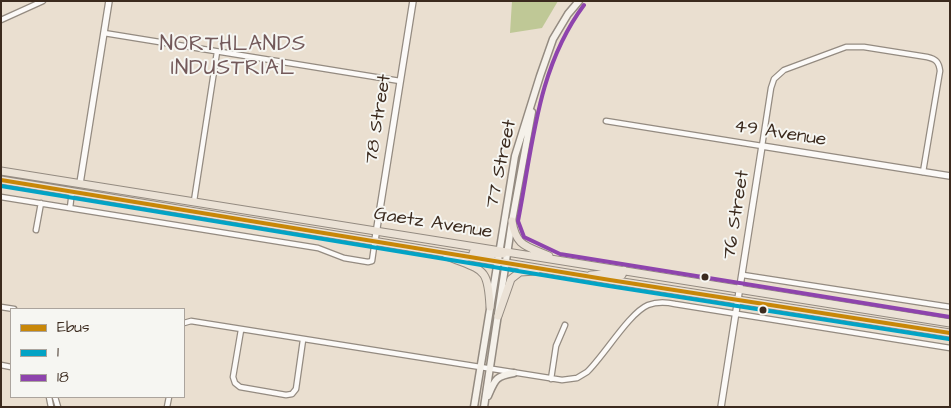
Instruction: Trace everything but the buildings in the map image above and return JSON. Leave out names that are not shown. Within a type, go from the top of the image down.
[{"type":"main road","name":"77 Street","points":[[474,407],[514,156],[553,39],[568,14],[579,1]]},
{"type":"main road","name":"77 Street","points":[[484,406],[512,221],[540,76]]},
{"type":"main road","name":"Gaetz Avenue","points":[[1,171],[377,232],[499,255],[506,263],[553,271],[950,332]]},
{"type":"main road","name":"Gaetz Avenue","points":[[1,180],[433,250],[499,255],[508,252],[950,323]]},
{"type":"main road","points":[[512,221],[516,237],[520,242],[558,260]]},
{"type":"main road","points":[[433,250],[479,269],[488,282],[490,307]]},
{"type":"main road","points":[[584,276],[604,274],[620,276],[624,270]]},
{"type":"main road","points":[[498,316],[509,281],[516,274],[526,271],[553,271]]},
{"type":"main road","points":[[484,406],[496,379],[503,375],[514,373]]},
{"type":"street","points":[[1,20],[43,1]]},
{"type":"street","points":[[80,183],[109,1]]},
{"type":"street","name":"78 Street","points":[[376,240],[413,1]]},
{"type":"street","points":[[104,33],[400,81]]},
{"type":"street","points":[[762,146],[771,88],[774,79],[784,70],[846,47],[864,47],[927,57],[936,60],[940,71],[923,172]]},
{"type":"street","points":[[194,201],[217,52]]},
{"type":"street","name":"49 Avenue","points":[[606,121],[950,176]]},
{"type":"street","name":"76 Street","points":[[721,407],[762,146]]},
{"type":"street","points":[[70,208],[72,191]]},
{"type":"street","name":"Gaetz Avenue","points":[[1,197],[318,248],[344,258],[368,262],[372,261],[376,240]]},
{"type":"street","points":[[36,230],[40,203]]},
{"type":"street","points":[[743,274],[950,307]]},
{"type":"street","points":[[185,323],[192,321],[562,380],[573,380],[587,372],[634,314],[648,305],[668,303],[950,348]]},
{"type":"street","points":[[551,379],[556,346],[565,326]]},
{"type":"street","points":[[241,330],[234,377],[235,383],[240,387],[286,395],[292,394],[296,389],[304,340]]},
{"type":"green space","points":[[512,1],[558,1],[542,28],[510,33]]},
{"type":"transit line","name":"18","points":[[584,5],[568,29],[556,55],[546,81],[539,108],[518,221],[524,237],[560,254],[950,317]]},
{"type":"transit line","name":"Ebus","points":[[1,180],[610,280],[950,333]]},
{"type":"transit line","name":"1","points":[[1,186],[609,286],[949,339]]},
{"type":"district","name":"NORTHLANDS INDUSTRIAL","points":[[233,58]]}]
